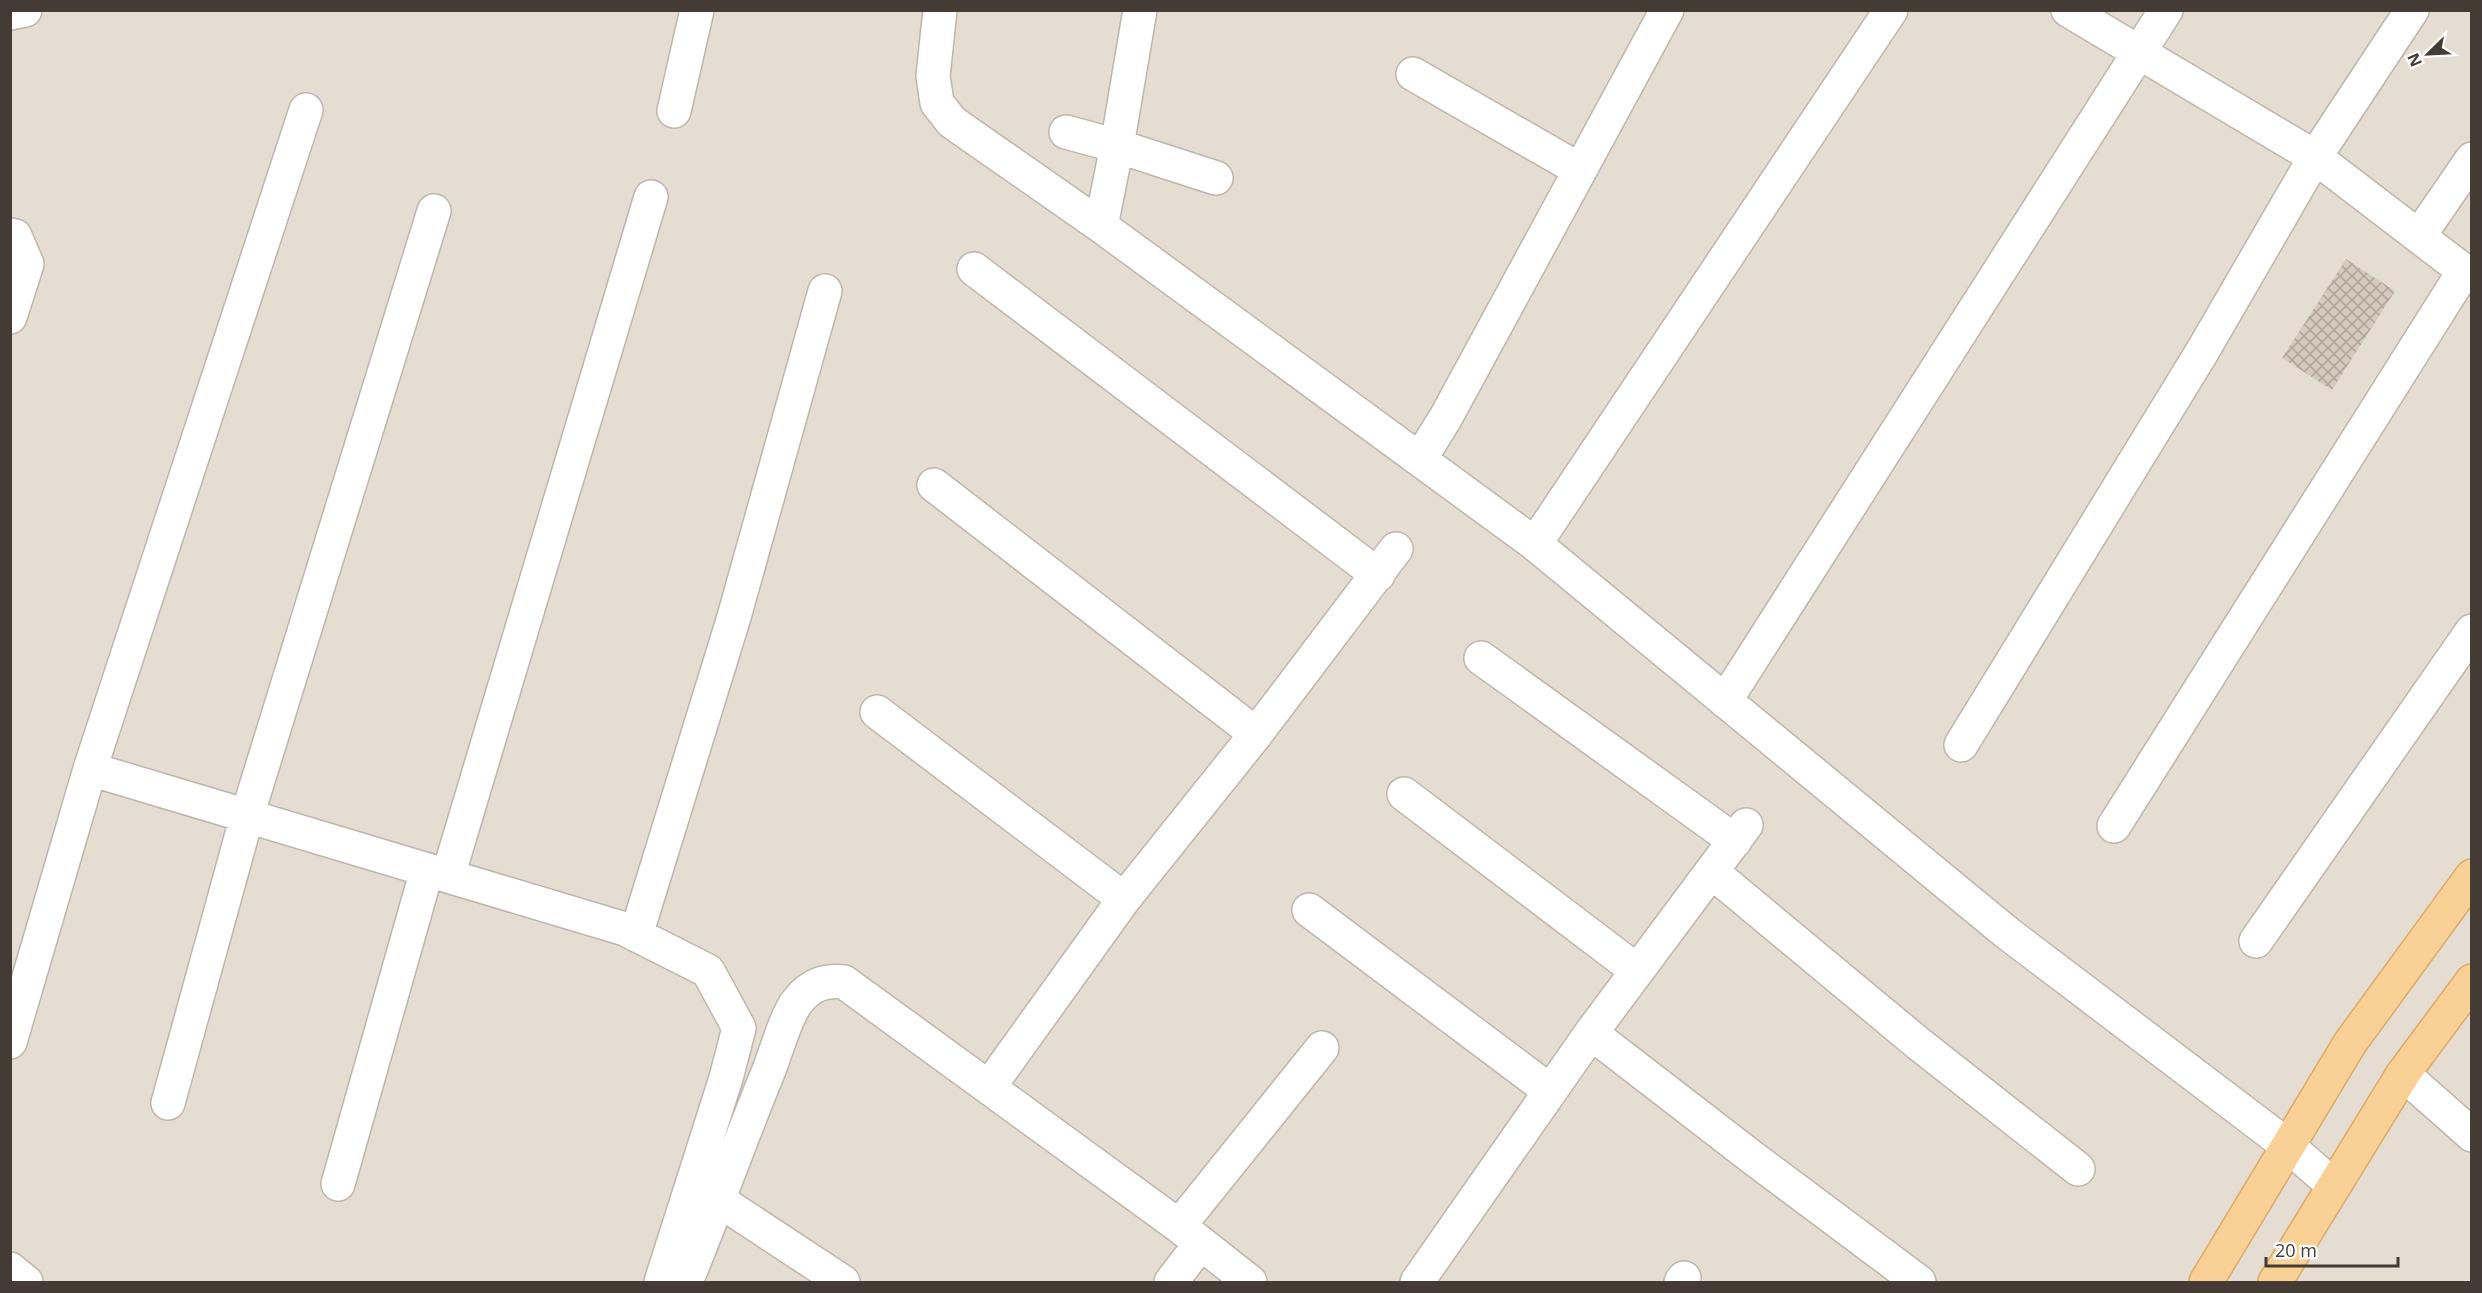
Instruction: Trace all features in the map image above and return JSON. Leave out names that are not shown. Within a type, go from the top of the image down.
[{"type":"main road","points":[[2206,1282],[2350,1042],[2472,876]]},
{"type":"main road","points":[[2275,1282],[2403,1074],[2472,981]]},
{"type":"street","points":[[10,13],[25,10]]},
{"type":"street","points":[[674,111],[697,10]]},
{"type":"street","points":[[940,10],[933,76],[937,103],[952,122],[1101,226],[1535,544],[2006,932],[2288,1146],[2333,1185]]},
{"type":"street","points":[[1101,226],[1140,10]]},
{"type":"street","points":[[1420,459],[1446,417],[1667,10]]},
{"type":"street","points":[[1535,544],[1891,10]]},
{"type":"street","points":[[2068,10],[2315,157],[2468,274],[2114,826]]},
{"type":"street","points":[[1725,701],[2166,10]]},
{"type":"street","points":[[1961,745],[2202,352],[2315,157],[2412,10]]},
{"type":"street","points":[[1413,74],[1580,170]]},
{"type":"street","points":[[10,1042],[90,769],[306,110]]},
{"type":"street","points":[[1066,132],[1216,178]]},
{"type":"street","points":[[2419,236],[2472,159]]},
{"type":"street","points":[[338,1185],[651,197]]},
{"type":"street","points":[[168,1103],[247,816],[434,211]]},
{"type":"street","points":[[10,235],[15,236],[27,264],[10,317]]},
{"type":"street","points":[[974,269],[1387,562],[1256,734],[1124,899],[989,1088]]},
{"type":"street","points":[[636,935],[734,617],[825,291]]},
{"type":"street","points":[[933,485],[1256,734]]},
{"type":"street","points":[[2256,941],[2472,631]]},
{"type":"street","points":[[1417,1282],[1636,970],[1740,833],[1481,658]]},
{"type":"street","points":[[877,712],[1124,899]]},
{"type":"street","points":[[90,769],[624,929],[708,971],[739,1028],[723,1090],[661,1282]]},
{"type":"street","points":[[1404,794],[1636,970]]},
{"type":"street","points":[[1712,872],[1919,1044],[2078,1169]]},
{"type":"street","points":[[1309,910],[1550,1091]]},
{"type":"street","points":[[686,1282],[720,1201],[796,1004],[811,987],[828,981],[844,982],[1190,1234],[1250,1282]]},
{"type":"street","points":[[1591,1033],[1919,1282]]},
{"type":"street","points":[[1171,1282],[1190,1234],[1322,1048]]},
{"type":"street","points":[[2403,1074],[2472,1135]]},
{"type":"street","points":[[720,1201],[843,1282]]},
{"type":"street","points":[[10,1269],[26,1282]]},
{"type":"shaded area","points":[[11,11],[2471,11],[2471,1282],[11,1282]]},
{"type":"building","points":[[2346,259],[2395,291],[2332,390],[2282,358]]}]
